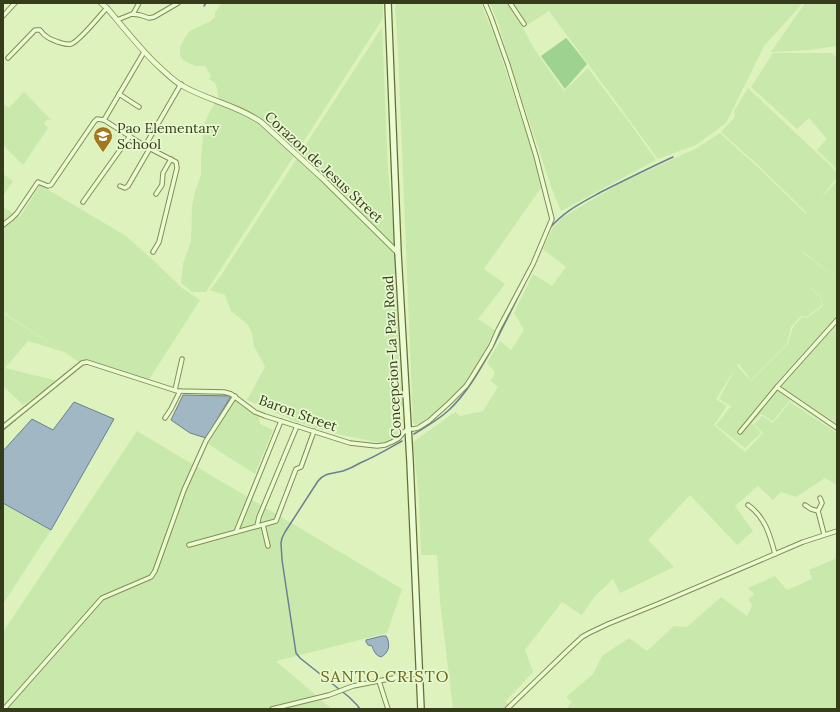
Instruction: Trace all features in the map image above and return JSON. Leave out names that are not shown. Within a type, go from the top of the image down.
[{"type":"main road","name":"Concepcion-La Paz Road","points":[[388,3],[398,253],[421,709]]},
{"type":"street","points":[[3,16],[15,3]]},
{"type":"street","name":"Corazon de Jesus Street","points":[[101,3],[107,8],[144,52],[169,77],[192,90],[254,117],[261,122],[322,178],[398,253]]},
{"type":"street","points":[[133,14],[138,3]]},
{"type":"street","points":[[117,20],[133,14],[154,18],[178,3]]},
{"type":"street","name":"Baron Street","points":[[3,427],[85,362],[175,390],[227,392],[235,396],[258,414],[350,443],[377,446],[385,445],[399,438],[404,432],[418,428],[429,421],[450,403],[466,386],[491,346],[533,264],[552,219],[536,156],[508,65],[485,3]]},
{"type":"street","points":[[510,3],[524,24]]},
{"type":"street","points":[[8,58],[35,30],[40,30],[51,40],[71,44],[80,38],[107,8]]},
{"type":"street","points":[[104,120],[144,52]]},
{"type":"street","points":[[145,146],[181,84]]},
{"type":"street","points":[[119,94],[139,107]]},
{"type":"street","points":[[3,225],[17,214],[38,182],[48,186],[51,185],[94,122],[97,119],[104,120],[145,146],[176,162],[177,168],[159,242],[153,252]]},
{"type":"street","points":[[83,202],[130,136]]},
{"type":"street","points":[[120,186],[125,188],[128,186],[150,148]]},
{"type":"street","points":[[156,194],[162,186],[163,173],[171,159]]},
{"type":"street","points":[[740,432],[777,387],[837,320]]},
{"type":"street","points":[[175,390],[182,359]]},
{"type":"street","points":[[777,387],[837,428]]},
{"type":"street","points":[[165,418],[180,391]]},
{"type":"street","points":[[4,709],[102,598],[151,577],[155,571],[184,490],[206,441],[235,396]]},
{"type":"street","points":[[236,532],[280,421]]},
{"type":"street","points":[[257,526],[259,517],[297,426]]},
{"type":"street","points":[[189,545],[276,521],[296,469],[301,467],[314,431]]},
{"type":"street","points":[[820,498],[822,503],[818,511],[824,534]]},
{"type":"street","points":[[748,505],[762,519],[775,554]]},
{"type":"street","points":[[805,505],[818,511]]},
{"type":"street","points":[[262,525],[268,546]]},
{"type":"street","points":[[507,709],[582,637],[589,633],[775,554],[837,530]]},
{"type":"street","points":[[272,709],[337,692],[353,686],[419,673]]},
{"type":"street","points":[[379,681],[388,709]]},
{"type":"green space","points":[[221,3],[383,3],[383,18],[297,152],[253,114],[218,98],[218,91],[215,83],[209,79],[211,76],[205,66],[196,66],[184,61],[180,55],[180,47],[185,37],[191,30],[209,22],[215,17],[215,13]]},
{"type":"green space","points":[[397,3],[481,3],[496,41],[543,185],[484,269],[505,284],[478,319],[496,331],[468,380],[447,403],[419,425],[413,423],[395,5]]},
{"type":"green space","points":[[490,3],[508,3],[515,12],[533,47],[564,91],[588,68],[656,160],[561,211],[552,189],[497,20]]},
{"type":"green space","points":[[512,3],[803,3],[764,46],[726,123],[696,145],[658,159],[549,11],[527,25]]},
{"type":"green space","points":[[805,3],[837,3],[837,46],[809,50],[771,52]]},
{"type":"green space","points":[[382,27],[388,170],[396,255],[395,286],[398,321],[398,352],[403,406],[390,417],[400,427],[398,436],[384,444],[333,433],[294,421],[247,400],[265,367],[254,346],[252,333],[248,325],[231,311],[225,295],[210,290],[220,277]]},
{"type":"green space","points":[[566,38],[587,64],[565,89],[541,56]]},
{"type":"green space","points":[[773,53],[832,53],[837,58],[837,170],[817,150],[827,139],[809,118],[797,129],[751,87]]},
{"type":"green space","points":[[748,88],[837,172],[837,178],[819,199],[837,181],[837,277],[802,252],[836,278],[837,278],[837,432],[790,400],[773,421],[761,414],[752,423],[761,433],[745,448],[716,425],[731,406],[719,399],[735,369],[716,399],[727,406],[714,425],[745,452],[763,433],[754,424],[762,416],[773,423],[790,402],[837,433],[837,485],[825,478],[796,497],[781,492],[773,500],[758,486],[735,506],[753,531],[737,545],[690,495],[648,540],[674,567],[620,593],[613,579],[594,597],[582,615],[562,602],[525,650],[533,672],[506,701],[508,705],[504,709],[453,709],[440,601],[437,555],[421,555],[419,501],[413,442],[455,412],[460,416],[483,411],[498,387],[491,381],[495,372],[487,363],[500,341],[511,350],[524,330],[514,313],[533,274],[552,286],[566,267],[543,249],[552,229],[563,217],[619,184],[697,148],[720,133],[806,214],[807,213],[758,165],[721,132],[735,117],[734,111]],"holes":[[[803,281],[820,296],[823,306],[807,318],[802,317],[793,327],[788,344],[751,381],[737,366],[738,363],[751,380],[787,344],[791,327],[801,316],[807,317],[822,305],[820,297]]]},
{"type":"green space","points":[[24,92],[52,121],[48,119],[44,123],[48,128],[23,165],[4,146],[3,147],[3,104],[9,108]]},
{"type":"green space","points":[[215,103],[231,109],[254,121],[294,156],[206,292],[192,292],[181,283],[183,264],[191,241],[192,206],[201,175],[204,125]]},
{"type":"green space","points":[[3,174],[13,181],[3,196]]},
{"type":"green space","points":[[40,185],[126,236],[182,288],[200,300],[148,381],[91,361],[81,363],[3,312],[3,207],[20,217]]},
{"type":"green space","points":[[3,313],[64,352],[28,341],[5,368],[58,381],[23,405],[3,386]]},
{"type":"green space","points":[[235,399],[259,417],[260,424],[273,430],[255,474],[208,444]]},
{"type":"green space","points":[[137,431],[402,589],[387,633],[276,661],[332,709],[3,709],[3,632]]},
{"type":"green space","points":[[3,503],[51,530],[3,604]]},
{"type":"green space","points":[[837,558],[837,709],[566,709],[572,702],[566,697],[593,674],[602,656],[629,638],[647,651],[674,626],[687,627],[721,597],[747,616],[752,606],[749,599],[754,594],[748,588],[775,576],[787,590],[812,579],[809,570]]},
{"type":"water","points":[[183,395],[231,396],[206,438],[190,433],[171,420]]},
{"type":"water","points":[[74,402],[114,419],[51,530],[3,503],[3,451],[32,419],[53,430]]},
{"type":"water","points":[[386,636],[389,645],[386,653],[381,657],[376,654],[372,646],[368,645],[366,640]]},
{"type":"waterway","points":[[549,229],[567,212],[580,204],[601,192],[673,157]]},
{"type":"waterway","points":[[414,434],[445,414],[468,388],[494,345],[524,285]]},
{"type":"waterway","points":[[3,430],[15,420]]},
{"type":"waterway","points":[[360,709],[349,697],[300,658],[296,653],[282,560],[281,543],[285,532],[321,478],[350,468],[376,456],[402,441]]},
{"type":"place","name":"Pao Elementary School","points":[[103,153]]},
{"type":"district","name":"SANTO CRISTO","points":[[385,676]]}]
